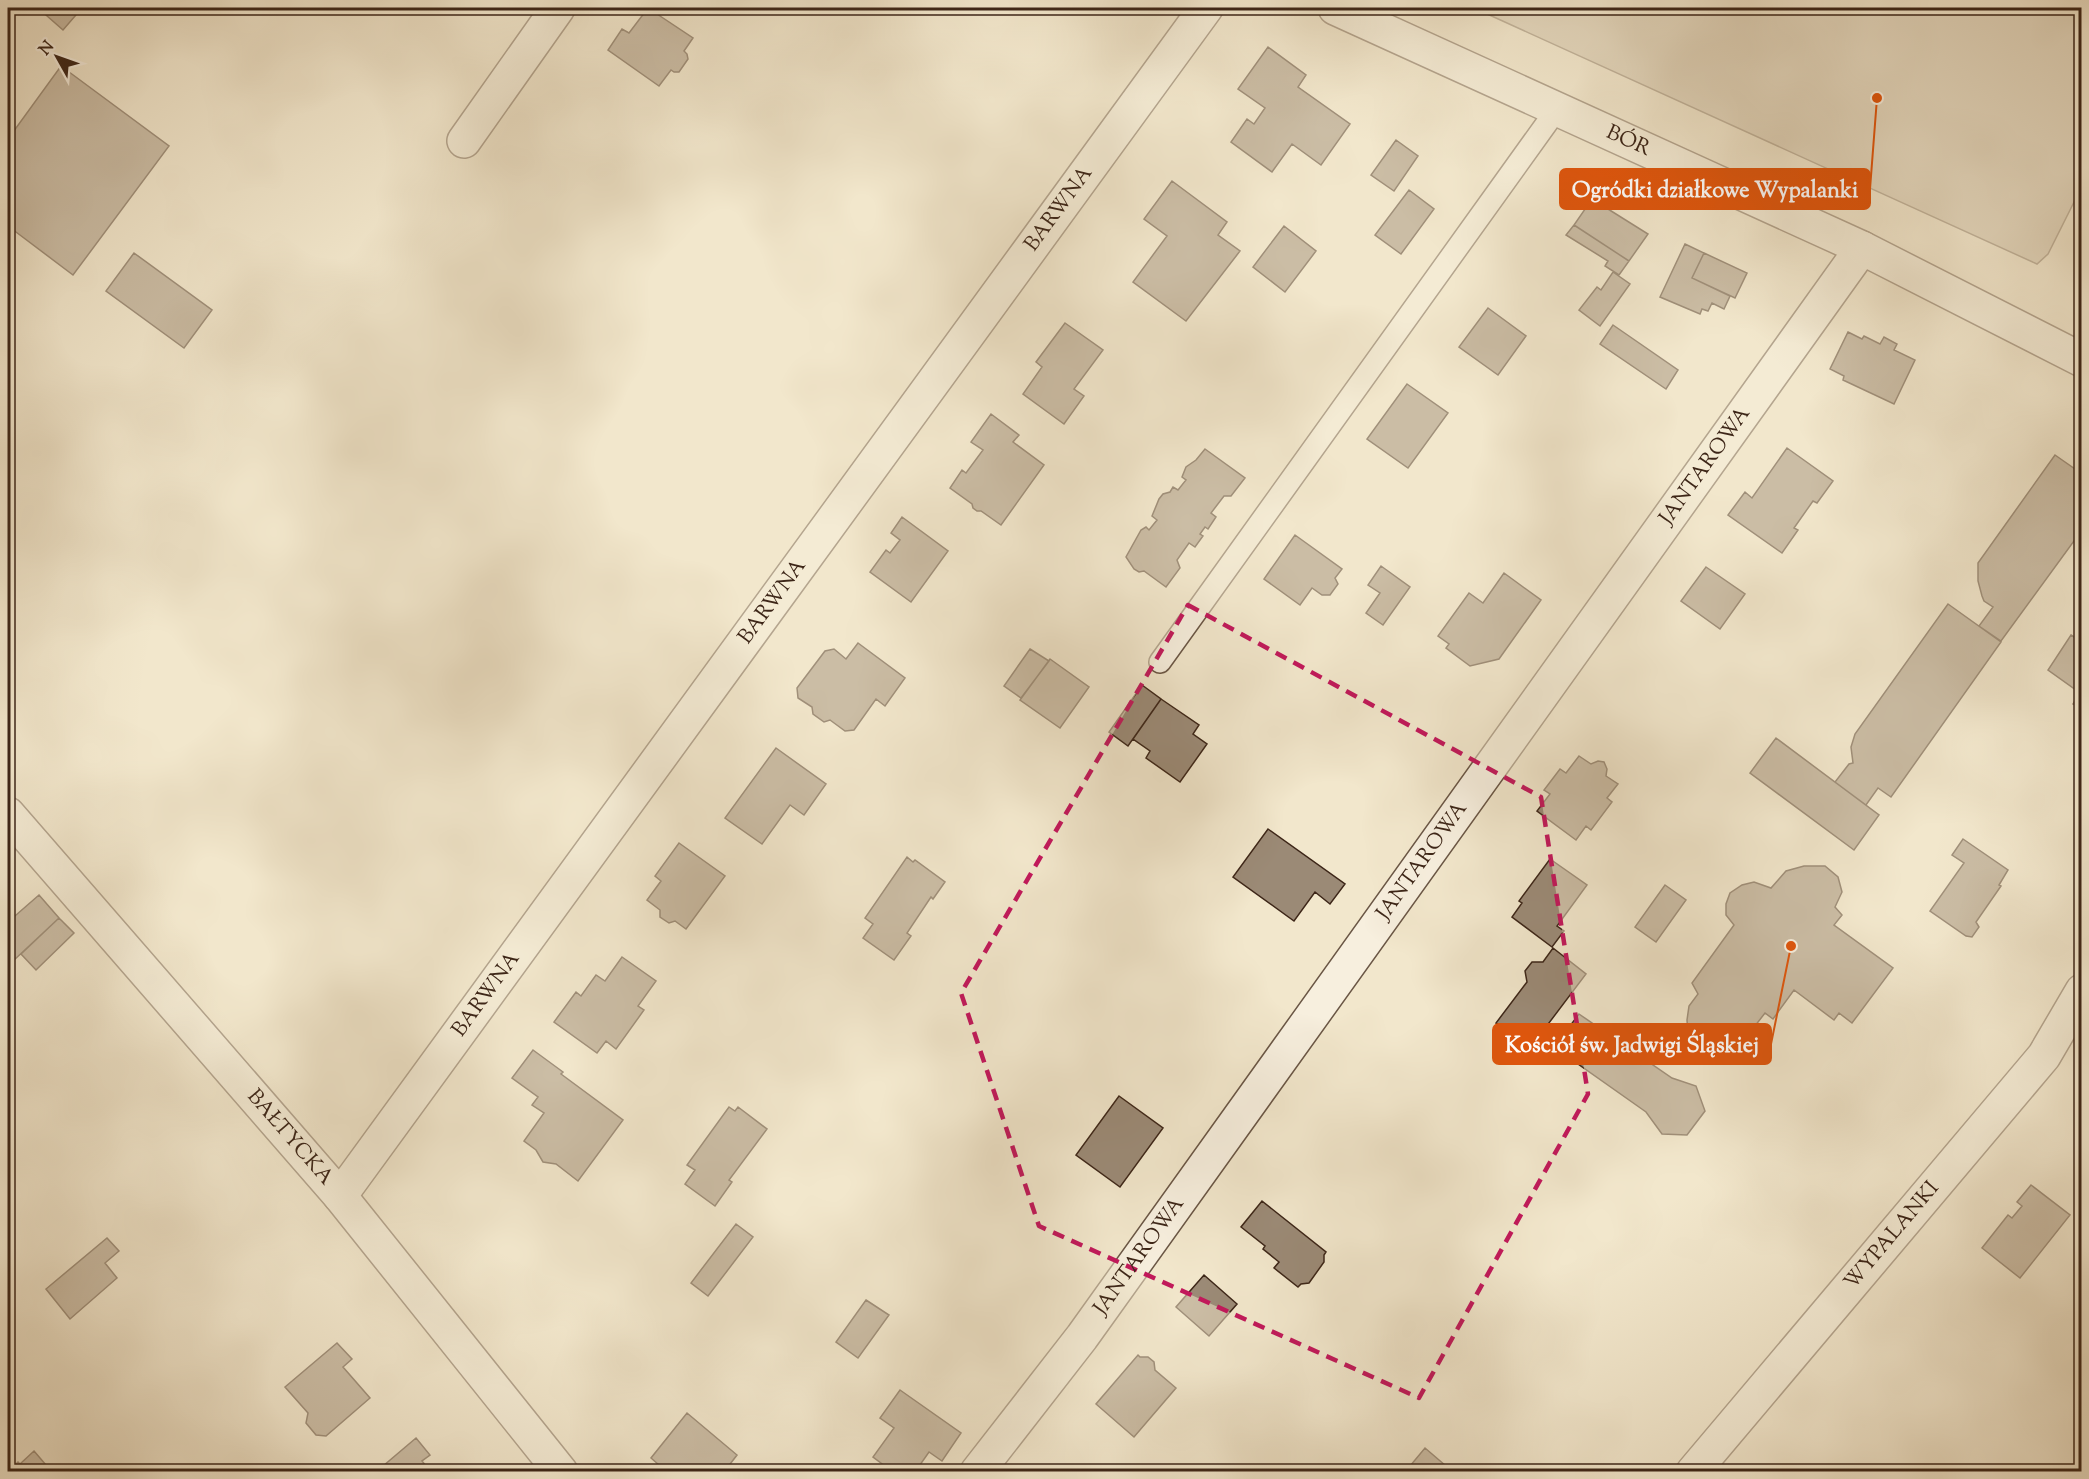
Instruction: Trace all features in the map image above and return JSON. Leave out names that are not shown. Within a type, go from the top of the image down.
[{"type":"street","points":[[464,141],[558,8]]},
{"type":"street","name":"BARWNA","points":[[340,1196],[1206,8]]},
{"type":"street","name":"BÓR","points":[[1335,8],[1862,248],[2082,360]]},
{"type":"street","name":"JANTAROWA","points":[[977,1472],[1082,1336],[1862,248]]},
{"type":"street","name":"BAŁTYCKA","points":[[8,814],[340,1196],[561,1472]]},
{"type":"street","name":"WYPALANKI","points":[[1693,1472],[2044,1056],[2082,992]]},
{"type":"lane","points":[[1160,662],[1557,109]]},
{"type":"highlighted area","points":[[1188,605],[1541,797],[1588,1094],[1419,1398],[1039,1226],[961,993]]},
{"type":"shaded area","points":[[1474,8],[2081,8],[2081,188],[2048,254],[2037,264]]},
{"type":"building","points":[[38,8],[82,8],[63,30]]},
{"type":"building","points":[[648,8],[693,38],[684,51],[688,59],[679,72],[671,70],[659,86],[608,50],[622,29],[629,33]]},
{"type":"building","points":[[1268,47],[1306,75],[1298,87],[1350,124],[1321,165],[1292,144],[1272,172],[1231,142],[1247,119],[1254,124],[1265,108],[1238,89]]},
{"type":"building","points":[[61,66],[169,146],[73,275],[8,226],[8,139]]},
{"type":"building","points":[[1396,140],[1418,156],[1394,191],[1371,175]]},
{"type":"building","points":[[1172,181],[1227,222],[1218,235],[1240,251],[1186,321],[1133,282],[1167,236],[1144,219]]},
{"type":"building","points":[[1409,190],[1434,209],[1401,254],[1375,235]]},
{"type":"building","points":[[1592,199],[1648,234],[1629,261],[1574,225]]},
{"type":"building","points":[[1574,225],[1629,261],[1619,275],[1605,266],[1608,261],[1566,235]]},
{"type":"building","points":[[1284,226],[1316,251],[1285,292],[1253,267]]},
{"type":"building","points":[[1685,244],[1704,253],[1692,278],[1730,296],[1724,309],[1712,303],[1708,311],[1702,309],[1700,314],[1660,297]]},
{"type":"building","points":[[134,253],[212,310],[184,348],[106,291]]},
{"type":"building","points":[[1704,253],[1747,273],[1735,298],[1692,278]]},
{"type":"building","points":[[1613,272],[1630,284],[1600,326],[1579,310],[1597,287],[1601,290]]},
{"type":"building","points":[[1488,308],[1526,336],[1498,375],[1459,347]]},
{"type":"building","points":[[1065,323],[1103,350],[1074,389],[1084,396],[1064,424],[1023,394],[1042,367],[1036,362]]},
{"type":"building","points":[[1613,325],[1678,370],[1666,389],[1600,344]]},
{"type":"building","points":[[1848,332],[1862,339],[1864,336],[1880,344],[1884,337],[1897,344],[1894,350],[1915,360],[1894,404],[1843,380],[1844,376],[1830,369]]},
{"type":"building","points":[[1407,384],[1448,413],[1408,468],[1367,439]]},
{"type":"building","points":[[991,414],[1019,435],[1013,442],[1044,465],[1001,525],[981,511],[977,511],[972,504],[950,488],[962,470],[966,473],[983,450],[971,442]]},
{"type":"building","points":[[1787,448],[1833,481],[1817,503],[1813,501],[1794,528],[1798,530],[1782,553],[1728,515],[1745,492],[1752,498]]},
{"type":"building","points":[[1205,449],[1245,478],[1231,496],[1224,496],[1211,513],[1216,517],[1208,529],[1205,527],[1200,534],[1203,536],[1195,547],[1189,543],[1177,560],[1180,568],[1166,587],[1144,571],[1139,572],[1134,569],[1126,557],[1141,530],[1146,527],[1149,530],[1157,520],[1152,516],[1159,499],[1163,494],[1170,492],[1173,487],[1178,490],[1186,480],[1182,477],[1186,467]]},
{"type":"building","points":[[2055,455],[2082,474],[2082,530],[2001,641],[1979,626],[1993,607],[1984,601],[1982,596],[1978,581],[1978,563]]},
{"type":"building","points":[[902,517],[948,551],[911,602],[870,572],[886,550],[890,553],[900,540],[891,533]]},
{"type":"building","points":[[1295,535],[1342,569],[1335,578],[1338,584],[1330,595],[1322,595],[1312,588],[1300,605],[1264,579]]},
{"type":"building","points":[[1381,566],[1410,587],[1383,625],[1366,613],[1380,593],[1368,585]]},
{"type":"building","points":[[1706,567],[1745,594],[1720,629],[1681,601]]},
{"type":"building","points":[[1504,573],[1541,600],[1499,659],[1470,666],[1446,648],[1449,644],[1438,636],[1469,593],[1483,603]]},
{"type":"building","points":[[1948,604],[2001,642],[1891,797],[1878,788],[1866,805],[1835,782],[1849,764],[1853,763],[1851,747],[1855,734]]},
{"type":"building","points":[[2071,635],[2082,642],[2082,709],[2073,704],[2080,693],[2048,670]]},
{"type":"building","points":[[858,643],[905,678],[885,706],[876,699],[854,730],[845,731],[830,720],[824,722],[813,714],[812,707],[798,698],[797,688],[825,651],[834,649],[846,659]]},
{"type":"building","points":[[1030,649],[1049,661],[1021,698],[1004,686]]},
{"type":"building","points":[[1050,659],[1089,687],[1060,728],[1020,700]]},
{"type":"building","points":[[1142,685],[1161,699],[1128,746],[1109,732]]},
{"type":"building","points":[[1161,699],[1199,725],[1193,734],[1207,744],[1180,782],[1146,758],[1150,751],[1133,739]]},
{"type":"building","points":[[1776,738],[1879,815],[1854,850],[1750,773]]},
{"type":"building","points":[[776,748],[826,784],[804,815],[790,805],[762,844],[725,818]]},
{"type":"building","points":[[1579,756],[1591,764],[1598,761],[1604,762],[1607,769],[1606,776],[1618,784],[1607,798],[1612,802],[1591,830],[1586,826],[1576,840],[1537,811],[1550,794],[1544,790],[1560,769],[1566,773]]},
{"type":"building","points":[[1268,829],[1345,884],[1330,904],[1315,892],[1294,921],[1233,877]]},
{"type":"building","points":[[1963,839],[2008,870],[1999,885],[2001,886],[1976,922],[1979,927],[1972,937],[1966,936],[1930,911],[1964,863],[1952,855]]},
{"type":"building","points":[[679,843],[725,876],[686,929],[675,921],[669,923],[660,917],[660,910],[647,900],[661,881],[655,876]]},
{"type":"building","points":[[907,857],[913,862],[915,860],[945,882],[933,899],[931,897],[907,933],[911,936],[894,960],[863,938],[873,924],[865,918]]},
{"type":"building","points":[[1550,859],[1587,885],[1557,926],[1564,931],[1552,947],[1512,917],[1522,903],[1519,901]]},
{"type":"building","points":[[1804,866],[1825,866],[1838,877],[1842,892],[1835,907],[1842,915],[1834,925],[1893,968],[1852,1023],[1839,1013],[1834,1020],[1794,990],[1773,1019],[1765,1013],[1748,1035],[1741,1030],[1733,1041],[1709,1047],[1697,1042],[1688,1033],[1689,1006],[1698,994],[1692,983],[1734,925],[1726,915],[1726,904],[1730,893],[1742,885],[1754,882],[1771,888],[1786,871]]},
{"type":"building","points":[[1665,885],[1686,900],[1656,942],[1635,927]]},
{"type":"building","points":[[39,895],[59,918],[12,962],[8,957],[10,942],[8,922]]},
{"type":"building","points":[[59,918],[74,933],[36,970],[21,954]]},
{"type":"building","points":[[1553,948],[1586,974],[1530,1048],[1496,1023],[1527,982],[1525,971],[1532,962],[1543,962]]},
{"type":"building","points":[[622,957],[656,981],[638,1006],[644,1010],[616,1049],[606,1041],[597,1053],[554,1022],[576,992],[581,996],[596,975],[605,981]]},
{"type":"building","points":[[1579,1014],[1672,1078],[1696,1086],[1705,1111],[1687,1135],[1662,1134],[1646,1112],[1554,1047]]},
{"type":"building","points":[[533,1050],[623,1120],[578,1181],[556,1164],[543,1162],[536,1150],[524,1141],[544,1113],[532,1105],[538,1097],[512,1078]]},
{"type":"building","points":[[1119,1096],[1163,1128],[1120,1187],[1076,1155]]},
{"type":"building","points":[[729,1107],[735,1111],[738,1107],[767,1129],[729,1180],[732,1182],[715,1206],[685,1184],[695,1170],[687,1165]]},
{"type":"building","points":[[2031,1185],[2070,1215],[2020,1278],[1982,1248],[2008,1215],[2012,1218],[2022,1206],[2017,1202]]},
{"type":"building","points":[[1262,1201],[1326,1252],[1324,1262],[1309,1283],[1298,1287],[1274,1268],[1279,1262],[1263,1249],[1265,1246],[1241,1227]]},
{"type":"building","points":[[736,1224],[753,1237],[708,1296],[691,1283]]},
{"type":"building","points":[[107,1238],[119,1251],[105,1263],[117,1278],[70,1319],[46,1289]]},
{"type":"building","points":[[1204,1275],[1237,1304],[1209,1336],[1176,1307]]},
{"type":"building","points":[[866,1300],[889,1315],[858,1358],[836,1342]]},
{"type":"building","points":[[337,1343],[352,1359],[343,1367],[370,1398],[326,1436],[316,1435],[306,1423],[308,1413],[285,1387]]},
{"type":"building","points":[[1138,1355],[1148,1357],[1154,1362],[1155,1370],[1176,1388],[1134,1437],[1096,1404]]},
{"type":"building","points":[[900,1390],[961,1433],[942,1461],[929,1452],[915,1472],[893,1472],[873,1457],[894,1428],[880,1418]]},
{"type":"building","points":[[687,1413],[737,1455],[724,1472],[667,1472],[651,1458]]},
{"type":"building","points":[[416,1438],[430,1455],[422,1461],[431,1472],[376,1472]]},
{"type":"building","points":[[1425,1448],[1453,1472],[1405,1472]]},
{"type":"building","points":[[34,1451],[52,1472],[8,1472],[18,1462],[20,1464]]},
{"type":"place","name":"Ogródki działkowe Wypalanki","points":[[1877,98]]},
{"type":"place","name":"Kościół św. Jadwigi Śląskiej","points":[[1791,946]]}]
